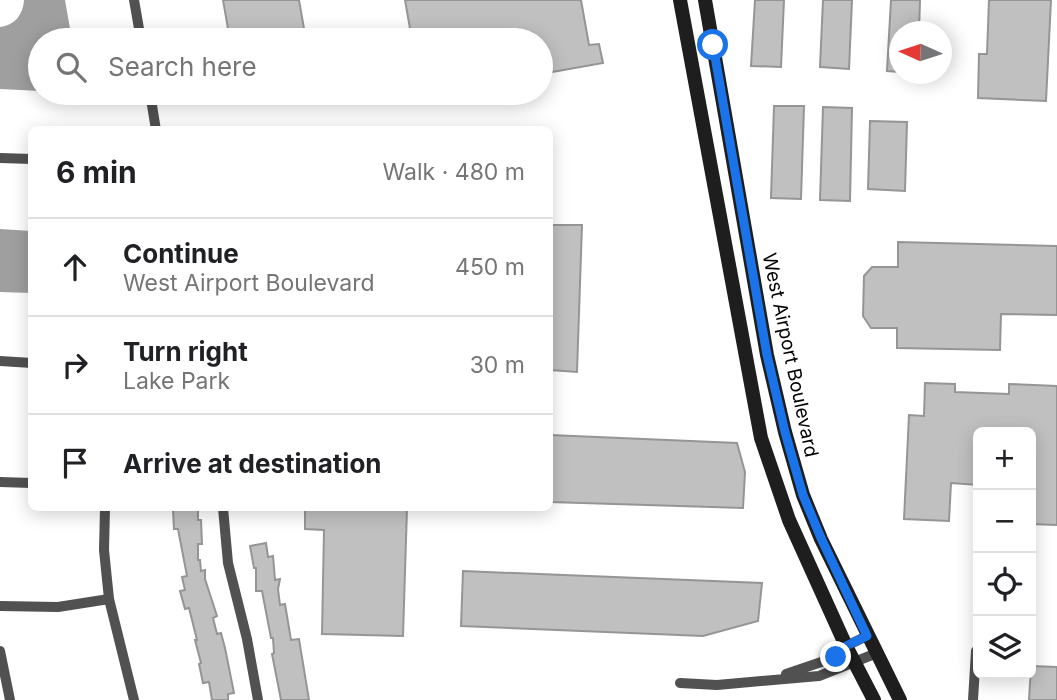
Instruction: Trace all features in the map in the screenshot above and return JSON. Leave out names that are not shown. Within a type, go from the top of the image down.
[{"type":"main road","points":[[680,0],[761,438],[789,520],[846,646],[874,700]]},
{"type":"main road","name":"West Airport Boulevard","points":[[705,0],[767,355],[785,432],[803,495],[821,538],[900,700]]},
{"type":"street","points":[[134,0],[139,28]]},
{"type":"street","points":[[152,105],[155,126]]},
{"type":"street","points":[[0,158],[28,159]]},
{"type":"street","points":[[0,361],[28,363]]},
{"type":"street","points":[[0,482],[28,483]]},
{"type":"street","points":[[105,511],[104,550],[109,599],[134,700]]},
{"type":"street","points":[[223,511],[228,564],[247,639],[258,700]]},
{"type":"street","points":[[0,606],[58,607],[109,599]]},
{"type":"street","points":[[764,682],[836,657],[846,646],[867,636]]},
{"type":"street","points":[[0,651],[10,700]]},
{"type":"street","points":[[680,683],[717,685],[819,676],[877,653]]},
{"type":"street","points":[[973,700],[974,679]]},
{"type":"shaded area","points":[[24,0],[65,0],[70,28],[28,28],[28,90],[0,89],[0,27],[10,24],[22,10]]},
{"type":"shaded area","points":[[0,229],[28,231],[28,293],[0,292]]},
{"type":"building","points":[[223,0],[299,0],[304,28],[228,28]]},
{"type":"building","points":[[405,0],[581,0],[589,45],[599,44],[603,63],[553,72],[553,28],[410,28]]},
{"type":"building","points":[[755,0],[784,0],[781,67],[751,66]]},
{"type":"building","points":[[823,0],[852,0],[849,69],[820,67]]},
{"type":"building","points":[[891,0],[920,0],[919,21],[890,21]]},
{"type":"building","points":[[989,0],[1051,0],[1046,101],[978,98],[979,54],[987,54]]},
{"type":"building","points":[[889,36],[889,71],[887,71]]},
{"type":"building","points":[[774,106],[804,106],[801,199],[771,198]]},
{"type":"building","points":[[823,107],[852,108],[850,201],[820,200]]},
{"type":"building","points":[[870,121],[907,122],[905,191],[868,189]]},
{"type":"building","points":[[553,225],[582,225],[577,372],[553,370]]},
{"type":"building","points":[[898,242],[1057,246],[1057,315],[1001,314],[1000,350],[897,348],[897,328],[871,328],[863,316],[864,276],[872,267],[898,267]]},
{"type":"building","points":[[925,383],[955,384],[955,392],[1009,394],[1009,384],[1057,386],[1057,525],[1036,524],[1036,427],[973,427],[973,485],[951,483],[949,521],[904,519],[909,415],[924,416]]},
{"type":"building","points":[[553,435],[737,443],[745,472],[743,508],[553,502]]},
{"type":"building","points":[[173,511],[198,511],[202,544],[198,544],[198,560],[201,571],[205,570],[205,579],[217,616],[213,618],[217,634],[221,633],[225,648],[234,693],[228,694],[228,700],[212,700],[209,682],[203,683],[189,608],[185,609],[180,591],[185,590],[182,577],[187,576],[178,529],[174,529]]},
{"type":"building","points":[[305,511],[407,511],[403,636],[322,634],[324,530],[305,529]]},
{"type":"building","points":[[266,543],[268,557],[273,556],[275,580],[280,579],[280,605],[285,604],[291,640],[299,639],[309,700],[281,700],[272,654],[273,638],[262,591],[256,591],[256,568],[250,546]]},
{"type":"building","points":[[463,571],[762,583],[758,621],[703,636],[461,626]]},
{"type":"building","points":[[1036,666],[1057,667],[1057,700],[1029,700],[1030,679],[1036,679]]},
{"type":"route","points":[[713,45],[767,355],[785,432],[803,495],[867,636],[846,646],[836,657]]}]
